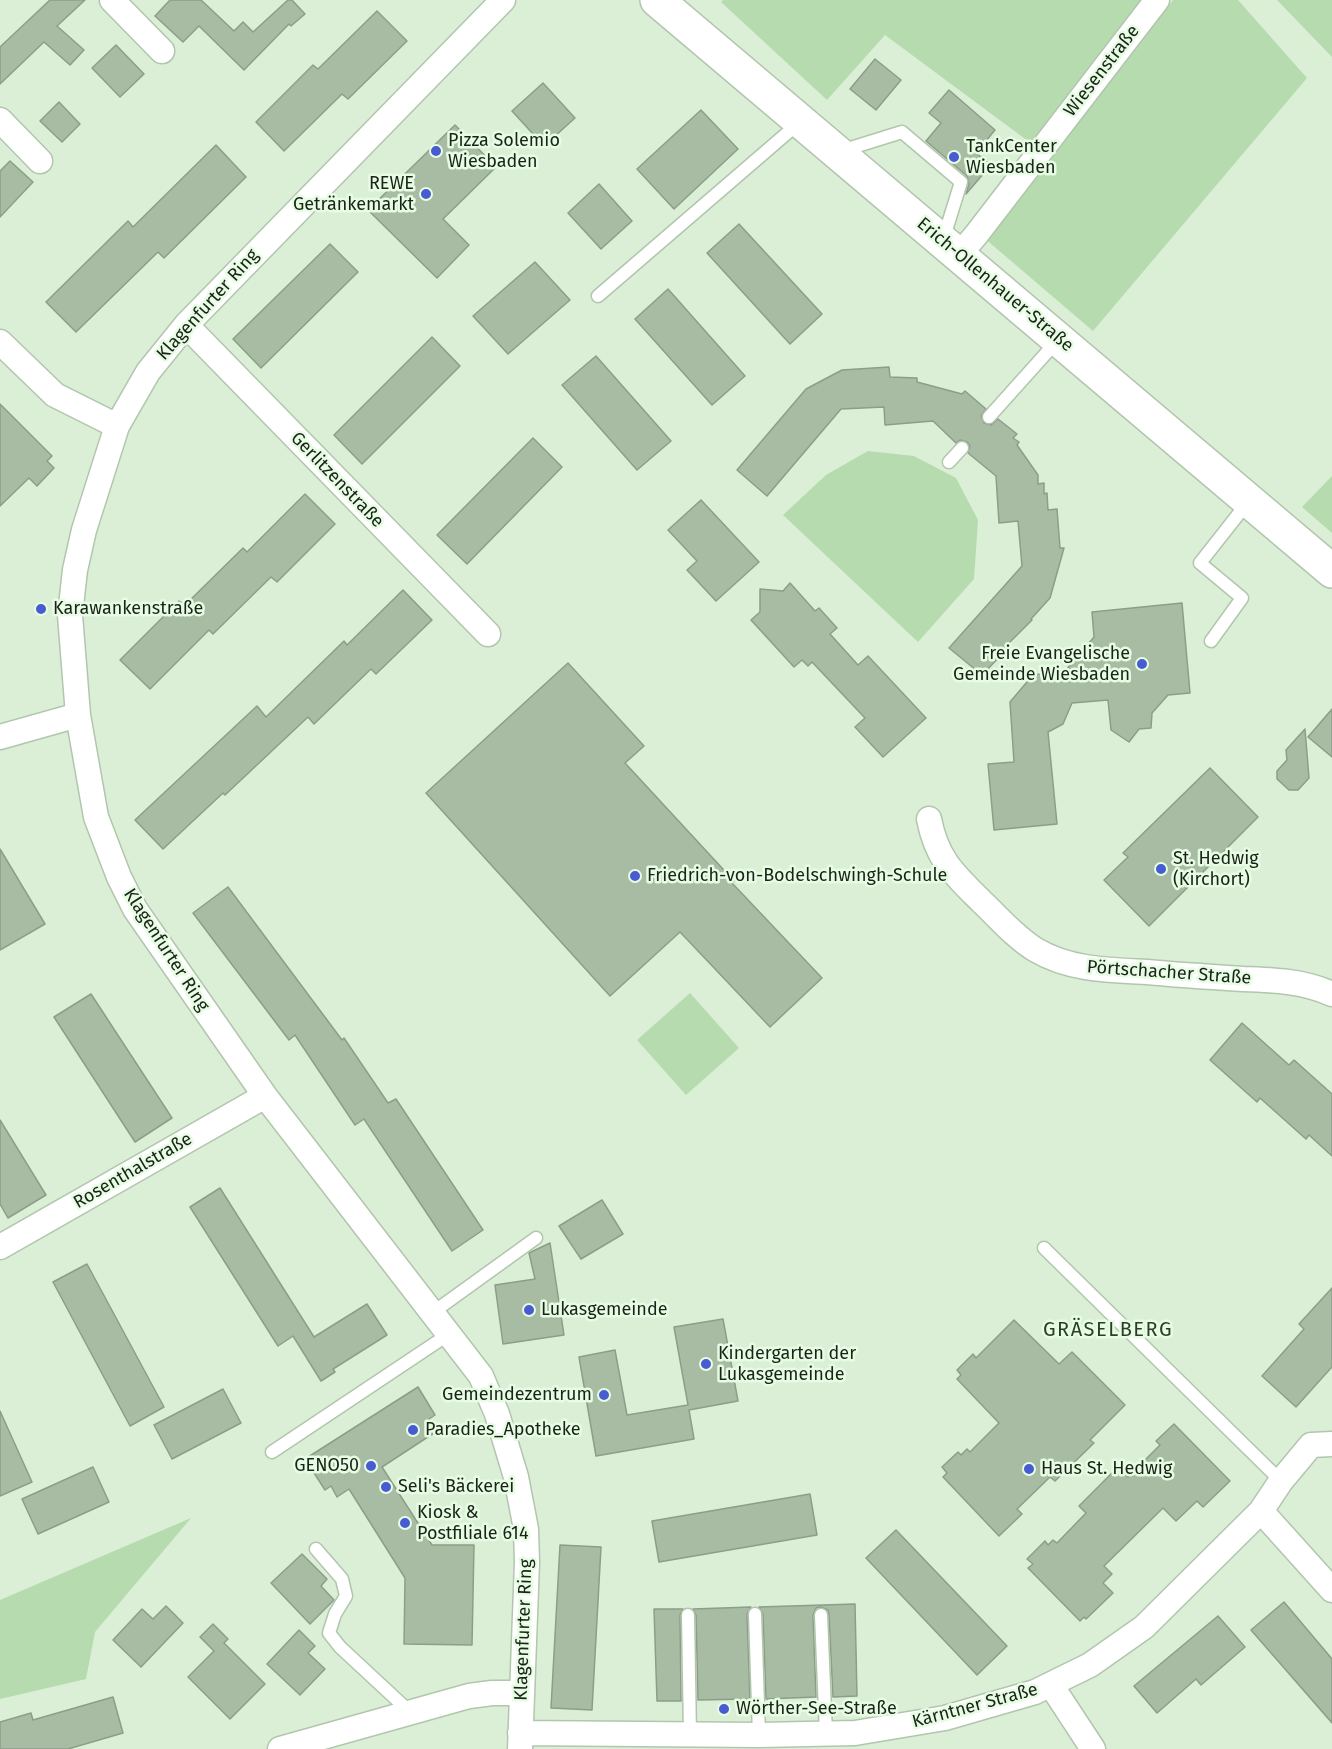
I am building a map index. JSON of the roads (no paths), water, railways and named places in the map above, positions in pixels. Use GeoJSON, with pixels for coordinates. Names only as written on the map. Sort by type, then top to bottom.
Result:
{"type":"FeatureCollection","features":[{"type":"Feature","properties":{"kind":"street"},"geometry":{"type":"LineString","coordinates":[[112,0],[162,51]]}},
{"type":"Feature","properties":{"kind":"street","name":"Klagenfurter Ring"},"geometry":{"type":"LineString","coordinates":[[503,0],[186,325],[148,372],[117,426],[84,530],[75,570],[70,615],[78,715],[96,817],[119,877],[135,909],[265,1096],[481,1376],[516,1477],[526,1529],[527,1562],[520,1741]]}},
{"type":"Feature","properties":{"kind":"street","name":"Erich-Ollenhauer-Straße"},"geometry":{"type":"LineString","coordinates":[[657,0],[1332,571]]}},
{"type":"Feature","properties":{"kind":"street","name":"Wiesenstraße"},"geometry":{"type":"LineString","coordinates":[[951,248],[976,235],[1157,0]]}},
{"type":"Feature","properties":{"kind":"street"},"geometry":{"type":"LineString","coordinates":[[0,120],[40,160]]}},
{"type":"Feature","properties":{"kind":"street","name":"Gerlitzenstraße"},"geometry":{"type":"LineString","coordinates":[[186,325],[488,634]]}},
{"type":"Feature","properties":{"kind":"street"},"geometry":{"type":"LineString","coordinates":[[0,342],[55,395],[117,426]]}},
{"type":"Feature","properties":{"kind":"street"},"geometry":{"type":"LineString","coordinates":[[0,737],[78,715]]}},
{"type":"Feature","properties":{"kind":"street","name":"Pörtschacher Straße"},"geometry":{"type":"LineString","coordinates":[[929,819],[940,856],[954,874],[1013,933],[1036,950],[1065,963],[1101,969],[1286,981],[1322,989],[1332,994]]}},
{"type":"Feature","properties":{"kind":"street","name":"Rosenthalstraße"},"geometry":{"type":"LineString","coordinates":[[0,1247],[265,1096]]}},
{"type":"Feature","properties":{"kind":"street","name":"Kärntner Straße"},"geometry":{"type":"LineString","coordinates":[[520,1741],[690,1735],[826,1734],[885,1729],[945,1718],[993,1705],[1051,1685],[1090,1665],[1144,1627],[1261,1511],[1281,1481],[1311,1445],[1332,1444]]}},
{"type":"Feature","properties":{"kind":"street"},"geometry":{"type":"LineString","coordinates":[[1261,1511],[1332,1590]]}},
{"type":"Feature","properties":{"kind":"street"},"geometry":{"type":"LineString","coordinates":[[1051,1685],[1093,1749]]}},
{"type":"Feature","properties":{"kind":"street"},"geometry":{"type":"LineString","coordinates":[[280,1749],[469,1696],[522,1693]]}},
{"type":"Feature","properties":{"kind":"lane"},"geometry":{"type":"LineString","coordinates":[[598,296],[801,122]]}},
{"type":"Feature","properties":{"kind":"lane"},"geometry":{"type":"LineString","coordinates":[[837,152],[902,132],[961,182],[951,248]]}},
{"type":"Feature","properties":{"kind":"lane"},"geometry":{"type":"LineString","coordinates":[[989,417],[1058,339]]}},
{"type":"Feature","properties":{"kind":"lane"},"geometry":{"type":"LineString","coordinates":[[949,462],[962,448]]}},
{"type":"Feature","properties":{"kind":"lane"},"geometry":{"type":"LineString","coordinates":[[1211,641],[1242,598],[1200,563],[1249,501]]}},
{"type":"Feature","properties":{"kind":"lane"},"geometry":{"type":"LineString","coordinates":[[432,1313],[536,1239]]}},
{"type":"Feature","properties":{"kind":"lane"},"geometry":{"type":"LineString","coordinates":[[1044,1248],[1281,1481]]}},
{"type":"Feature","properties":{"kind":"lane"},"geometry":{"type":"LineString","coordinates":[[272,1452],[449,1334]]}},
{"type":"Feature","properties":{"kind":"lane"},"geometry":{"type":"LineString","coordinates":[[316,1549],[342,1579],[346,1596],[335,1614],[329,1633],[340,1647],[410,1712]]}},
{"type":"Feature","properties":{"kind":"lane"},"geometry":{"type":"LineString","coordinates":[[755,1614],[759,1735]]}},
{"type":"Feature","properties":{"kind":"lane"},"geometry":{"type":"LineString","coordinates":[[688,1615],[690,1735]]}},
{"type":"Feature","properties":{"kind":"lane"},"geometry":{"type":"LineString","coordinates":[[821,1615],[826,1734]]}},
{"type":"Feature","properties":{"kind":"place","name":"Pizza Solemio Wiesbaden"},"geometry":{"type":"Point","coordinates":[436,151]}},
{"type":"Feature","properties":{"kind":"place","name":"TankCenter Wiesbaden"},"geometry":{"type":"Point","coordinates":[954,157]}},
{"type":"Feature","properties":{"kind":"place","name":"REWE Getränkemarkt"},"geometry":{"type":"Point","coordinates":[426,194]}},
{"type":"Feature","properties":{"kind":"place","name":"Karawankenstraße"},"geometry":{"type":"Point","coordinates":[41,609]}},
{"type":"Feature","properties":{"kind":"place","name":"Freie Evangelische Gemeinde Wiesbaden"},"geometry":{"type":"Point","coordinates":[1142,664]}},
{"type":"Feature","properties":{"kind":"place","name":"St. Hedwig (Kirchort)"},"geometry":{"type":"Point","coordinates":[1161,869]}},
{"type":"Feature","properties":{"kind":"place","name":"Friedrich-von-Bodelschwingh-Schule"},"geometry":{"type":"Point","coordinates":[635,876]}},
{"type":"Feature","properties":{"kind":"place","name":"Lukasgemeinde"},"geometry":{"type":"Point","coordinates":[529,1310]}},
{"type":"Feature","properties":{"kind":"place","name":"Kindergarten der Lukasgemeinde"},"geometry":{"type":"Point","coordinates":[706,1364]}},
{"type":"Feature","properties":{"kind":"place","name":"Gemeindezentrum"},"geometry":{"type":"Point","coordinates":[604,1395]}},
{"type":"Feature","properties":{"kind":"place","name":"Paradies_Apotheke"},"geometry":{"type":"Point","coordinates":[413,1430]}},
{"type":"Feature","properties":{"kind":"place","name":"GENO50"},"geometry":{"type":"Point","coordinates":[371,1466]}},
{"type":"Feature","properties":{"kind":"place","name":"Haus St. Hedwig"},"geometry":{"type":"Point","coordinates":[1029,1469]}},
{"type":"Feature","properties":{"kind":"place","name":"Seli's Bäckerei"},"geometry":{"type":"Point","coordinates":[386,1487]}},
{"type":"Feature","properties":{"kind":"place","name":"Kiosk & Postfiliale 614"},"geometry":{"type":"Point","coordinates":[405,1523]}},
{"type":"Feature","properties":{"kind":"place","name":"Wörther-See-Straße"},"geometry":{"type":"Point","coordinates":[724,1709]}},
{"type":"Feature","properties":{"kind":"district","name":"GRÄSELBERG"},"geometry":{"type":"Point","coordinates":[1108,1330]}}]}
